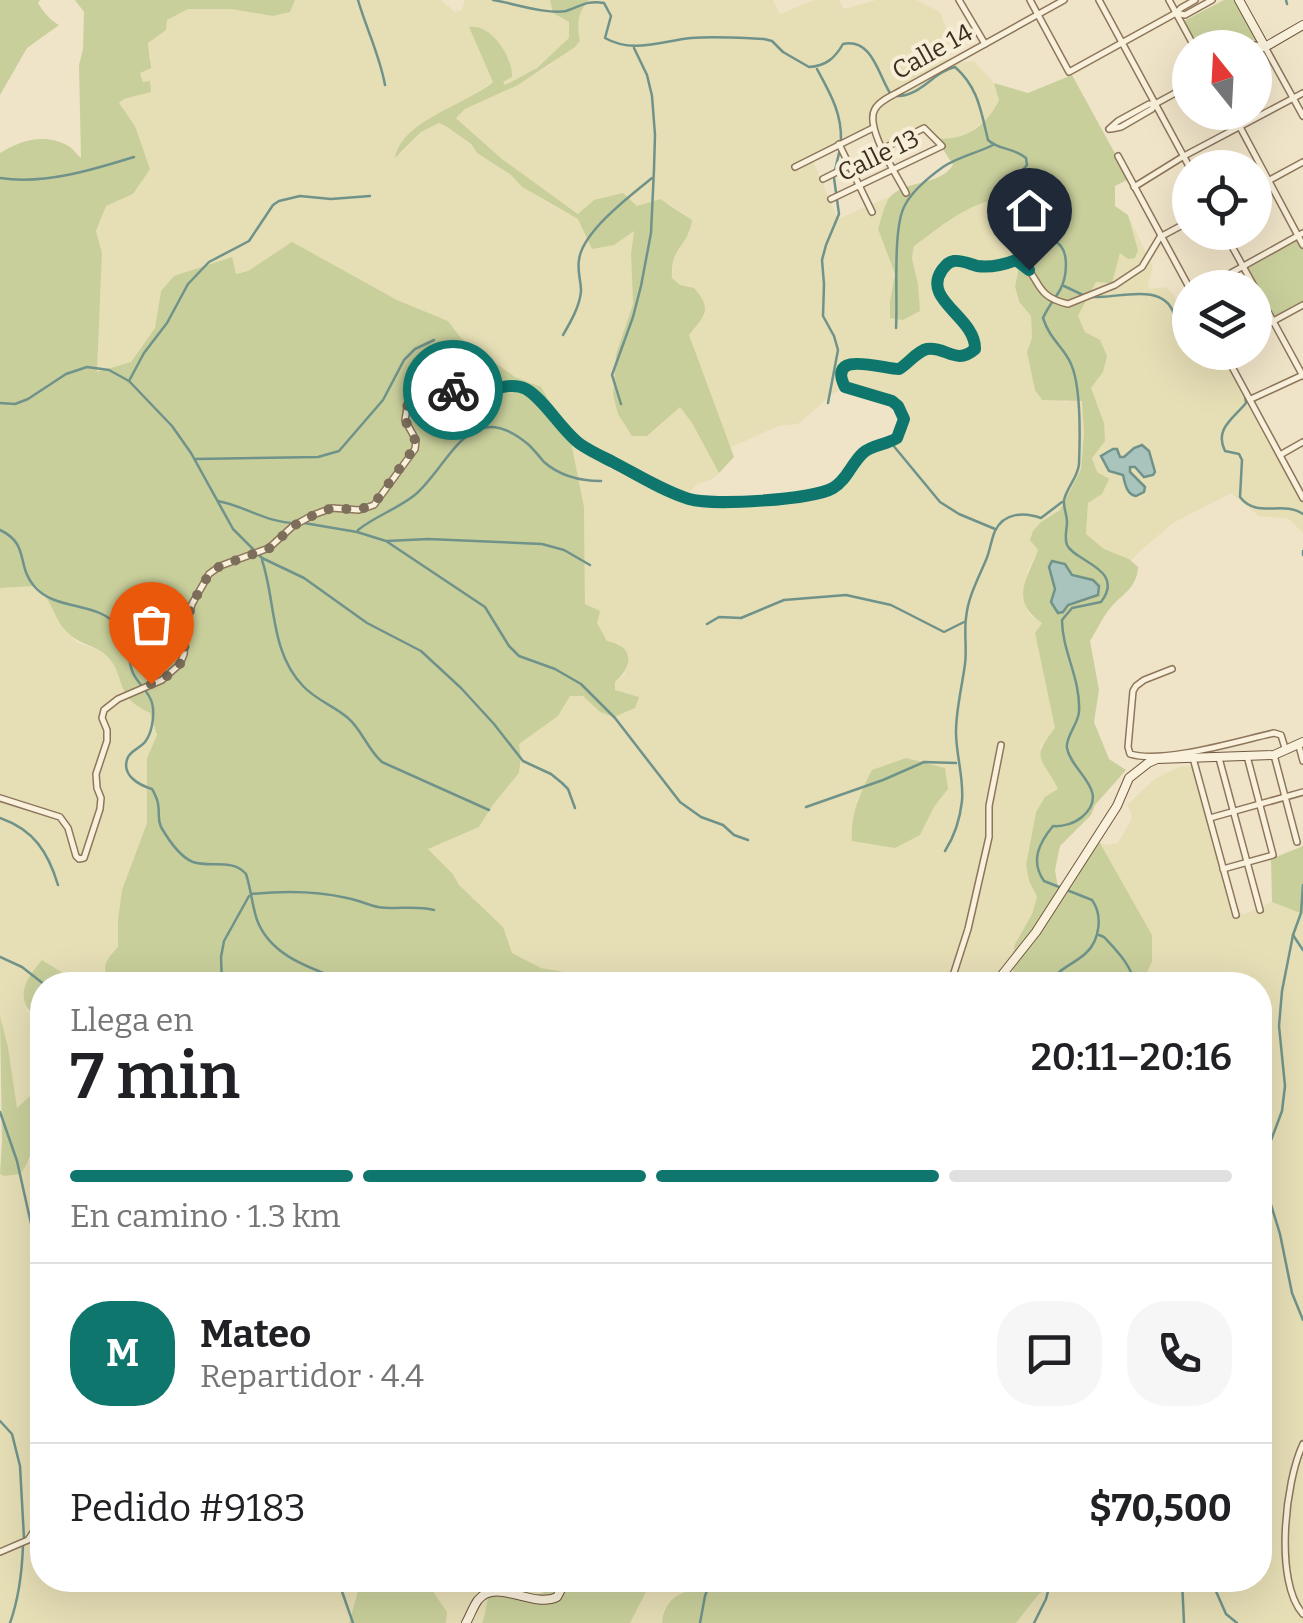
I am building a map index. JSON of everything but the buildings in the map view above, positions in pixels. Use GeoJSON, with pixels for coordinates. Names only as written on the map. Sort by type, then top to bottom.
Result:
{"type":"FeatureCollection","features":[{"type":"Feature","properties":{"kind":"street"},"geometry":{"type":"LineString","coordinates":[[959,0],[985,44]]}},
{"type":"Feature","properties":{"kind":"street"},"geometry":{"type":"LineString","coordinates":[[1030,0],[1069,72],[1195,0]]}},
{"type":"Feature","properties":{"kind":"street","name":"Calle 14"},"geometry":{"type":"LineString","coordinates":[[873,128],[873,111],[878,105],[1064,0]]}},
{"type":"Feature","properties":{"kind":"street"},"geometry":{"type":"LineString","coordinates":[[1099,0],[1181,150]]}},
{"type":"Feature","properties":{"kind":"street"},"geometry":{"type":"LineString","coordinates":[[1169,0],[1185,30]]}},
{"type":"Feature","properties":{"kind":"street"},"geometry":{"type":"LineString","coordinates":[[1176,13],[1185,15],[1212,0]]}},
{"type":"Feature","properties":{"kind":"street"},"geometry":{"type":"LineString","coordinates":[[1239,0],[1256,30]]}},
{"type":"Feature","properties":{"kind":"street"},"geometry":{"type":"LineString","coordinates":[[1272,43],[1303,25]]}},
{"type":"Feature","properties":{"kind":"street"},"geometry":{"type":"LineString","coordinates":[[1272,60],[1303,116]]}},
{"type":"Feature","properties":{"kind":"street"},"geometry":{"type":"LineString","coordinates":[[1272,111],[1303,94]]}},
{"type":"Feature","properties":{"kind":"street"},"geometry":{"type":"LineString","coordinates":[[1155,104],[1121,127],[1109,129],[1149,104],[1172,95]]}},
{"type":"Feature","properties":{"kind":"street"},"geometry":{"type":"LineString","coordinates":[[795,167],[873,128],[906,193]]}},
{"type":"Feature","properties":{"kind":"street","name":"Calle 13"},"geometry":{"type":"LineString","coordinates":[[831,199],[942,146],[924,128],[884,150]]}},
{"type":"Feature","properties":{"kind":"street"},"geometry":{"type":"LineString","coordinates":[[1196,150],[1237,130]]}},
{"type":"Feature","properties":{"kind":"street"},"geometry":{"type":"LineString","coordinates":[[839,144],[872,212]]}},
{"type":"Feature","properties":{"kind":"street"},"geometry":{"type":"LineString","coordinates":[[823,179],[884,150]]}},
{"type":"Feature","properties":{"kind":"street"},"geometry":{"type":"LineString","coordinates":[[1118,156],[1179,270]]}},
{"type":"Feature","properties":{"kind":"street"},"geometry":{"type":"LineString","coordinates":[[1272,180],[1303,162]]}},
{"type":"Feature","properties":{"kind":"street"},"geometry":{"type":"LineString","coordinates":[[1134,187],[1172,163]]}},
{"type":"Feature","properties":{"kind":"street"},"geometry":{"type":"LineString","coordinates":[[1272,189],[1303,245]]}},
{"type":"Feature","properties":{"kind":"street"},"geometry":{"type":"LineString","coordinates":[[0,798],[60,817],[68,828],[76,856],[84,858],[100,809],[96,774],[107,741],[104,710],[118,699],[162,680],[180,664],[192,604],[209,574],[220,566],[270,548],[293,526],[314,515],[332,508],[359,510],[374,504],[417,444],[405,420],[416,382],[415,368],[427,356],[445,363],[450,389],[460,395],[515,386],[529,390],[580,444],[692,501],[791,498],[835,488],[863,453],[893,442],[900,433],[904,419],[898,406],[845,387],[843,370],[848,365],[865,363],[899,369],[922,350],[930,348],[965,356],[975,349],[974,337],[966,324],[940,298],[936,281],[947,264],[955,261],[991,266],[1020,262],[1041,293],[1068,304],[1115,285],[1142,267],[1160,237],[1172,231]]}},
{"type":"Feature","properties":{"kind":"street"},"geometry":{"type":"LineString","coordinates":[[1237,270],[1300,235]]}},
{"type":"Feature","properties":{"kind":"street"},"geometry":{"type":"LineString","coordinates":[[1234,250],[1245,270]]}},
{"type":"Feature","properties":{"kind":"street"},"geometry":{"type":"LineString","coordinates":[[1250,399],[1303,375],[1273,321],[1303,304]]}},
{"type":"Feature","properties":{"kind":"street"},"geometry":{"type":"LineString","coordinates":[[1234,370],[1303,498]]}},
{"type":"Feature","properties":{"kind":"street"},"geometry":{"type":"LineString","coordinates":[[1280,454],[1303,442]]}},
{"type":"Feature","properties":{"kind":"street"},"geometry":{"type":"LineString","coordinates":[[1172,669],[1144,680],[1133,691],[1130,754],[1190,751],[1274,732],[1282,736],[1286,751]]}},
{"type":"Feature","properties":{"kind":"street"},"geometry":{"type":"LineString","coordinates":[[1004,972],[1036,932],[1117,806],[1129,778],[1148,763],[1157,759],[1274,755],[1301,744],[1303,761]]}},
{"type":"Feature","properties":{"kind":"street"},"geometry":{"type":"LineString","coordinates":[[954,972],[988,837],[989,806],[1000,745]]}},
{"type":"Feature","properties":{"kind":"street"},"geometry":{"type":"LineString","coordinates":[[1274,755],[1298,842]]}},
{"type":"Feature","properties":{"kind":"street"},"geometry":{"type":"LineString","coordinates":[[1223,868],[1274,855],[1247,756]]}},
{"type":"Feature","properties":{"kind":"street"},"geometry":{"type":"LineString","coordinates":[[1193,758],[1236,915]]}},
{"type":"Feature","properties":{"kind":"street"},"geometry":{"type":"LineString","coordinates":[[1220,758],[1260,910]]}},
{"type":"Feature","properties":{"kind":"street"},"geometry":{"type":"LineString","coordinates":[[1210,818],[1303,792]]}},
{"type":"Feature","properties":{"kind":"street"},"geometry":{"type":"LineString","coordinates":[[1303,1444],[1287,1498],[1286,1541],[1292,1596],[1303,1614]]}},
{"type":"Feature","properties":{"kind":"street"},"geometry":{"type":"LineString","coordinates":[[0,1552],[30,1537]]}},
{"type":"Feature","properties":{"kind":"street"},"geometry":{"type":"LineString","coordinates":[[466,1623],[478,1600],[494,1592]]}},
{"type":"Feature","properties":{"kind":"street"},"geometry":{"type":"LineString","coordinates":[[506,1592],[546,1601],[560,1592]]}},
{"type":"Feature","properties":{"kind":"shaded area"},"geometry":{"type":"Polygon","coordinates":[[[295,0],[441,0],[455,12],[462,10],[465,0],[550,0],[553,13],[569,22],[570,38],[537,68],[504,85],[510,61],[499,43],[484,58],[493,82],[450,110],[431,117],[400,152],[421,132],[438,123],[555,207],[579,219],[634,229],[633,304],[616,354],[613,395],[618,414],[647,436],[680,407],[719,473],[686,495],[730,503],[737,498],[807,492],[845,484],[853,467],[871,449],[895,444],[906,423],[905,411],[892,399],[846,386],[798,424],[778,426],[730,448],[690,344],[689,335],[705,315],[672,278],[673,254],[690,233],[691,219],[670,204],[637,206],[595,200],[579,214],[502,159],[456,117],[518,85],[580,40],[579,11],[589,0],[773,0],[780,14],[814,0],[839,0],[844,9],[876,0],[916,0],[940,12],[951,40],[943,50],[949,64],[974,61],[994,83],[999,99],[987,119],[966,135],[950,140],[936,138],[922,128],[888,146],[872,132],[813,161],[838,219],[898,193],[889,199],[878,229],[895,274],[890,301],[918,284],[912,257],[914,246],[984,200],[1001,198],[1008,203],[1015,217],[1007,249],[1019,267],[1015,287],[1018,302],[1031,316],[1028,352],[1065,402],[1082,400],[1081,469],[1060,510],[1041,522],[1038,550],[1027,572],[1026,607],[1042,623],[1035,633],[1055,728],[1040,747],[1058,789],[1036,812],[1026,865],[1037,897],[1015,944],[1015,972],[564,972],[541,968],[512,953],[502,927],[427,849],[479,827],[519,774],[519,744],[558,716],[570,696],[583,696],[600,712],[639,697],[615,690],[615,682],[625,674],[620,644],[607,641],[585,604],[584,507],[570,437],[541,387],[515,377],[461,338],[448,321],[397,300],[292,243],[248,271],[235,274],[231,257],[161,291],[155,328],[131,362],[97,373],[102,253],[96,231],[106,206],[133,194],[147,158],[135,126],[118,103],[151,92],[140,73],[151,59],[148,43],[167,20],[188,9],[231,9],[273,16],[290,12],[295,0]],[[906,758],[872,770],[856,802],[920,834],[948,790],[906,758]]]}},
{"type":"Feature","properties":{"kind":"shaded area"},"geometry":{"type":"Polygon","coordinates":[[[1128,215],[1153,267],[1150,289],[1166,287],[1172,293],[1172,370],[1233,370],[1303,496],[1303,533],[1289,519],[1259,516],[1231,493],[1173,523],[1131,561],[1104,549],[1086,534],[1088,503],[1102,494],[1092,457],[1104,422],[1090,388],[1103,372],[1100,340],[1085,332],[1078,316],[1096,282],[1112,282],[1120,252],[1138,250],[1128,215]]]}},
{"type":"Feature","properties":{"kind":"shaded area"},"geometry":{"type":"Polygon","coordinates":[[[36,586],[48,596],[63,628],[78,643],[110,658],[126,694],[150,713],[157,735],[147,758],[147,823],[122,890],[118,947],[107,959],[103,972],[61,972],[42,960],[38,972],[30,972],[27,1011],[30,1097],[17,1109],[0,1016],[0,588],[36,586]]]}},
{"type":"Feature","properties":{"kind":"shaded area"},"geometry":{"type":"Polygon","coordinates":[[[1193,765],[1235,903],[1243,915],[1272,902],[1303,914],[1303,1623],[1016,1623],[1042,1592],[1272,1592],[1272,972],[1146,972],[1152,935],[1100,843],[1118,843],[1131,820],[1127,805],[1155,779],[1193,765]]]}},
{"type":"Feature","properties":{"kind":"shaded area"},"geometry":{"type":"Polygon","coordinates":[[[30,1161],[30,1592],[358,1592],[349,1623],[0,1623],[0,1174],[4,1176],[30,1161]]]}},
{"type":"Feature","properties":{"kind":"shaded area"},"geometry":{"type":"Polygon","coordinates":[[[433,1592],[491,1592],[482,1623],[446,1623],[447,1612],[433,1592]]]}},
{"type":"Feature","properties":{"kind":"shaded area"},"geometry":{"type":"Polygon","coordinates":[[[646,1592],[688,1592],[670,1600],[662,1623],[630,1623],[646,1592]]]}},
{"type":"Feature","properties":{"kind":"green space"},"geometry":{"type":"Polygon","coordinates":[[[0,0],[40,0],[43,10],[59,25],[27,48],[0,95],[0,0]]]}},
{"type":"Feature","properties":{"kind":"green space"},"geometry":{"type":"Polygon","coordinates":[[[75,0],[295,0],[290,12],[273,16],[231,9],[188,9],[167,20],[166,30],[148,43],[151,68],[140,73],[143,82],[150,81],[151,92],[119,103],[135,126],[150,169],[133,194],[106,206],[96,231],[102,253],[97,372],[131,362],[155,328],[161,291],[174,276],[232,257],[236,274],[248,271],[292,242],[397,300],[448,321],[461,338],[515,377],[541,387],[570,437],[584,507],[585,604],[600,611],[597,623],[607,641],[622,647],[628,657],[615,690],[639,697],[635,708],[614,717],[600,712],[583,696],[570,696],[558,716],[519,744],[519,773],[479,827],[428,849],[503,927],[512,953],[541,968],[564,972],[105,972],[118,947],[122,890],[147,823],[147,758],[157,735],[150,713],[127,697],[111,661],[67,632],[36,586],[0,588],[0,153],[25,141],[43,139],[61,142],[81,158],[79,65],[84,12],[75,0]]]}},
{"type":"Feature","properties":{"kind":"green space"},"geometry":{"type":"Polygon","coordinates":[[[550,0],[589,0],[579,19],[580,41],[518,85],[465,109],[456,118],[502,159],[578,214],[594,200],[623,193],[637,206],[660,199],[692,220],[674,259],[672,278],[680,285],[694,288],[705,307],[703,317],[689,335],[734,457],[719,473],[680,407],[647,436],[632,436],[618,414],[613,395],[616,354],[633,304],[634,231],[614,245],[592,249],[578,219],[522,187],[439,123],[421,132],[395,158],[409,133],[493,82],[469,27],[485,30],[505,51],[512,77],[503,82],[505,85],[537,68],[569,38],[569,22],[553,13],[550,0]]]}},
{"type":"Feature","properties":{"kind":"green space"},"geometry":{"type":"Polygon","coordinates":[[[1224,0],[1234,0],[1251,30],[1189,30],[1184,21],[1224,0]]]}},
{"type":"Feature","properties":{"kind":"green space"},"geometry":{"type":"Polygon","coordinates":[[[1072,75],[1129,179],[1115,186],[1115,206],[1128,215],[1138,250],[1135,258],[1128,259],[1120,253],[1112,283],[1096,282],[1078,316],[1085,332],[1100,340],[1107,356],[1103,372],[1091,388],[1104,423],[1105,441],[1092,458],[1097,472],[1109,479],[1102,494],[1088,503],[1086,534],[1104,549],[1138,567],[1132,585],[1109,610],[1090,641],[1099,690],[1094,722],[1109,759],[1126,770],[1091,815],[1060,846],[1055,870],[1061,890],[1093,842],[1100,843],[1152,935],[1152,961],[1147,972],[1013,972],[1015,944],[1037,897],[1026,865],[1036,812],[1045,797],[1058,789],[1041,759],[1042,747],[1055,728],[1035,633],[1042,623],[1023,598],[1038,550],[1030,540],[1041,522],[1060,510],[1081,469],[1084,434],[1082,401],[1042,400],[1035,390],[1027,352],[1032,338],[1031,316],[1019,302],[1015,287],[1019,267],[1008,243],[1015,217],[1008,203],[1001,198],[977,205],[914,246],[912,258],[920,311],[903,320],[890,318],[895,274],[878,229],[887,201],[904,188],[947,172],[953,165],[936,138],[966,134],[981,124],[999,100],[994,83],[1028,93],[1072,75]]]}},
{"type":"Feature","properties":{"kind":"green space"},"geometry":{"type":"Polygon","coordinates":[[[1298,236],[1303,245],[1303,305],[1273,321],[1272,270],[1243,267],[1298,236]]]}},
{"type":"Feature","properties":{"kind":"green space"},"geometry":{"type":"Polygon","coordinates":[[[906,758],[945,768],[948,789],[920,835],[895,848],[852,841],[857,804],[872,770],[906,758]]]}},
{"type":"Feature","properties":{"kind":"green space"},"geometry":{"type":"Polygon","coordinates":[[[1303,846],[1303,914],[1272,902],[1271,859],[1303,846]]]}},
{"type":"Feature","properties":{"kind":"green space"},"geometry":{"type":"Polygon","coordinates":[[[42,960],[61,972],[33,972],[42,960]]]}},
{"type":"Feature","properties":{"kind":"green space"},"geometry":{"type":"Polygon","coordinates":[[[30,977],[30,1011],[24,1000],[30,977]]]}},
{"type":"Feature","properties":{"kind":"green space"},"geometry":{"type":"Polygon","coordinates":[[[0,1016],[17,1108],[30,1096],[30,1156],[20,1174],[0,1174],[0,1016]]]}},
{"type":"Feature","properties":{"kind":"green space"},"geometry":{"type":"Polygon","coordinates":[[[358,1592],[433,1592],[447,1612],[446,1623],[349,1623],[358,1592]]]}},
{"type":"Feature","properties":{"kind":"green space"},"geometry":{"type":"Polygon","coordinates":[[[491,1592],[646,1592],[630,1623],[482,1623],[491,1592]]]}},
{"type":"Feature","properties":{"kind":"green space"},"geometry":{"type":"Polygon","coordinates":[[[1042,1592],[1016,1623],[662,1623],[668,1604],[681,1594],[1042,1592]]]}},
{"type":"Feature","properties":{"kind":"water"},"geometry":{"type":"Polygon","coordinates":[[[1142,445],[1149,451],[1155,472],[1144,477],[1130,467],[1145,487],[1136,496],[1128,491],[1123,475],[1109,471],[1101,456],[1117,449],[1120,457],[1124,457],[1142,445]]]}},
{"type":"Feature","properties":{"kind":"water"},"geometry":{"type":"Polygon","coordinates":[[[1052,561],[1065,564],[1072,575],[1093,580],[1099,586],[1098,595],[1068,605],[1058,613],[1051,602],[1055,589],[1049,567],[1052,561]]]}},
{"type":"Feature","properties":{"kind":"waterway"},"geometry":{"type":"LineString","coordinates":[[358,0],[385,85]]}},
{"type":"Feature","properties":{"kind":"waterway"},"geometry":{"type":"LineString","coordinates":[[493,0],[558,12],[588,3],[604,3],[611,16],[605,38],[626,45],[700,37],[764,39],[809,67],[829,60],[843,44],[853,44],[867,52],[890,93]]}},
{"type":"Feature","properties":{"kind":"waterway"},"geometry":{"type":"LineString","coordinates":[[1286,0],[1287,4]]}},
{"type":"Feature","properties":{"kind":"waterway"},"geometry":{"type":"LineString","coordinates":[[621,404],[612,375],[641,286],[651,233],[654,169],[652,96],[634,48]]}},
{"type":"Feature","properties":{"kind":"waterway"},"geometry":{"type":"LineString","coordinates":[[898,96],[914,92],[955,67],[974,91],[988,140],[1026,158],[1023,170],[1010,176],[1024,230],[1033,238],[1059,244],[1065,255],[1062,284],[1043,318],[1071,364],[1078,399],[1079,464],[1064,500],[1066,539],[1072,551],[1103,574],[1107,591],[1101,602],[1072,608],[1062,620],[1079,700],[1078,717],[1067,748],[1093,799],[1079,819],[1053,826],[1037,859],[1044,881],[1092,900],[1098,913],[1098,927],[1091,948],[1060,972]]}},
{"type":"Feature","properties":{"kind":"waterway"},"geometry":{"type":"LineString","coordinates":[[817,69],[837,112],[841,141]]}},
{"type":"Feature","properties":{"kind":"waterway"},"geometry":{"type":"LineString","coordinates":[[896,328],[897,246],[905,205],[943,167],[993,145]]}},
{"type":"Feature","properties":{"kind":"waterway"},"geometry":{"type":"LineString","coordinates":[[835,170],[840,149]]}},
{"type":"Feature","properties":{"kind":"waterway"},"geometry":{"type":"LineString","coordinates":[[0,178],[51,178],[134,157]]}},
{"type":"Feature","properties":{"kind":"waterway"},"geometry":{"type":"LineString","coordinates":[[563,335],[580,297],[582,249],[609,215],[652,178]]}},
{"type":"Feature","properties":{"kind":"waterway"},"geometry":{"type":"LineString","coordinates":[[828,403],[838,350],[823,316],[822,260],[839,214],[834,178]]}},
{"type":"Feature","properties":{"kind":"waterway"},"geometry":{"type":"LineString","coordinates":[[129,381],[188,284],[209,262],[249,241],[273,205],[300,196],[370,196]]}},
{"type":"Feature","properties":{"kind":"waterway"},"geometry":{"type":"LineString","coordinates":[[1064,286],[1083,295]]}},
{"type":"Feature","properties":{"kind":"waterway"},"geometry":{"type":"LineString","coordinates":[[1091,297],[1149,295],[1160,298],[1172,311]]}},
{"type":"Feature","properties":{"kind":"waterway"},"geometry":{"type":"LineString","coordinates":[[195,459],[318,457],[339,451],[383,400],[404,360],[415,349],[434,340]]}},
{"type":"Feature","properties":{"kind":"waterway"},"geometry":{"type":"LineString","coordinates":[[0,403],[15,404],[28,399],[66,374],[87,367],[109,370],[129,381],[172,426],[233,529],[262,558],[304,578],[367,623],[421,651],[461,688],[523,761],[551,774],[568,789],[575,808]]}},
{"type":"Feature","properties":{"kind":"waterway"},"geometry":{"type":"LineString","coordinates":[[1245,396],[1246,403],[1226,425],[1222,436],[1225,451],[1239,454],[1242,460],[1240,497],[1254,507],[1303,514]]}},
{"type":"Feature","properties":{"kind":"waterway"},"geometry":{"type":"LineString","coordinates":[[358,530],[416,494],[463,439],[491,427],[509,431],[557,471],[578,479],[601,481]]}},
{"type":"Feature","properties":{"kind":"waterway"},"geometry":{"type":"LineString","coordinates":[[892,444],[940,502],[995,529]]}},
{"type":"Feature","properties":{"kind":"waterway"},"geometry":{"type":"LineString","coordinates":[[218,501],[296,523]]}},
{"type":"Feature","properties":{"kind":"waterway"},"geometry":{"type":"LineString","coordinates":[[945,851],[956,828],[962,801],[956,723],[971,595],[999,525],[1015,515],[1041,518],[1062,502]]}},
{"type":"Feature","properties":{"kind":"waterway"},"geometry":{"type":"LineString","coordinates":[[304,523],[386,541],[485,607],[519,656],[581,684],[615,718],[680,802],[748,840]]}},
{"type":"Feature","properties":{"kind":"waterway"},"geometry":{"type":"LineString","coordinates":[[0,530],[15,542],[29,578],[43,594],[107,617],[126,638],[133,673],[150,698],[153,714],[148,738],[128,757],[127,769],[137,782],[152,789],[160,824],[171,842],[193,862],[234,866],[246,874],[264,934],[285,954],[322,972]]}},
{"type":"Feature","properties":{"kind":"waterway"},"geometry":{"type":"LineString","coordinates":[[387,541],[542,544],[564,550],[590,565]]}},
{"type":"Feature","properties":{"kind":"waterway"},"geometry":{"type":"LineString","coordinates":[[262,560],[279,642],[292,673],[303,686],[348,718],[382,762],[489,810]]}},
{"type":"Feature","properties":{"kind":"waterway"},"geometry":{"type":"LineString","coordinates":[[707,624],[719,617],[741,618],[784,600],[846,595],[891,605],[944,632],[964,622]]}},
{"type":"Feature","properties":{"kind":"waterway"},"geometry":{"type":"LineString","coordinates":[[806,807],[924,762],[956,763]]}},
{"type":"Feature","properties":{"kind":"waterway"},"geometry":{"type":"LineString","coordinates":[[0,818],[22,829],[38,844],[58,885]]}},
{"type":"Feature","properties":{"kind":"waterway"},"geometry":{"type":"LineString","coordinates":[[1272,1138],[1282,1111],[1285,1086],[1279,1026],[1282,991],[1301,913],[1303,885]]}},
{"type":"Feature","properties":{"kind":"waterway"},"geometry":{"type":"LineString","coordinates":[[251,894],[311,893],[378,907],[434,910]]}},
{"type":"Feature","properties":{"kind":"waterway"},"geometry":{"type":"LineString","coordinates":[[222,972],[224,941],[249,896]]}},
{"type":"Feature","properties":{"kind":"waterway"},"geometry":{"type":"LineString","coordinates":[[1099,935],[1131,972]]}},
{"type":"Feature","properties":{"kind":"waterway"},"geometry":{"type":"LineString","coordinates":[[1293,935],[1303,950]]}},
{"type":"Feature","properties":{"kind":"waterway"},"geometry":{"type":"LineString","coordinates":[[0,957],[30,973]]}},
{"type":"Feature","properties":{"kind":"waterway"},"geometry":{"type":"LineString","coordinates":[[0,1112],[17,1161],[30,1219]]}},
{"type":"Feature","properties":{"kind":"waterway"},"geometry":{"type":"LineString","coordinates":[[1272,1208],[1292,1293],[1303,1320]]}},
{"type":"Feature","properties":{"kind":"waterway"},"geometry":{"type":"LineString","coordinates":[[0,1421],[12,1434],[20,1466],[24,1538]]}},
{"type":"Feature","properties":{"kind":"waterway"},"geometry":{"type":"LineString","coordinates":[[10,1623],[20,1585],[23,1546]]}},
{"type":"Feature","properties":{"kind":"waterway"},"geometry":{"type":"LineString","coordinates":[[342,1592],[353,1623]]}},
{"type":"Feature","properties":{"kind":"waterway"},"geometry":{"type":"LineString","coordinates":[[700,1623],[706,1592]]}},
{"type":"Feature","properties":{"kind":"waterway"},"geometry":{"type":"LineString","coordinates":[[1034,1623],[1048,1592]]}},
{"type":"Feature","properties":{"kind":"waterway"},"geometry":{"type":"LineString","coordinates":[[1183,1592],[1184,1623]]}},
{"type":"Feature","properties":{"kind":"waterway"},"geometry":{"type":"LineString","coordinates":[[1216,1592],[1226,1614],[1237,1623]]}},
{"type":"Feature","properties":{"kind":"way so far"},"geometry":{"type":"LineString","coordinates":[[151,684],[171,674],[180,664],[192,604],[209,574],[220,566],[270,548],[293,526],[314,515],[332,508],[367,508],[382,496],[417,444],[405,420],[405,410],[420,360],[427,356],[443,360],[453,390]]}},
{"type":"Feature","properties":{"kind":"route"},"geometry":{"type":"LineString","coordinates":[[453,390],[466,396],[515,386],[529,390],[580,444],[692,501],[743,502],[828,491],[843,481],[863,453],[893,442],[904,419],[892,401],[845,387],[843,370],[857,363],[899,369],[930,348],[958,356],[971,354],[975,349],[974,337],[940,298],[936,281],[940,273],[955,261],[991,266],[1016,260],[1029,270]]}}]}
